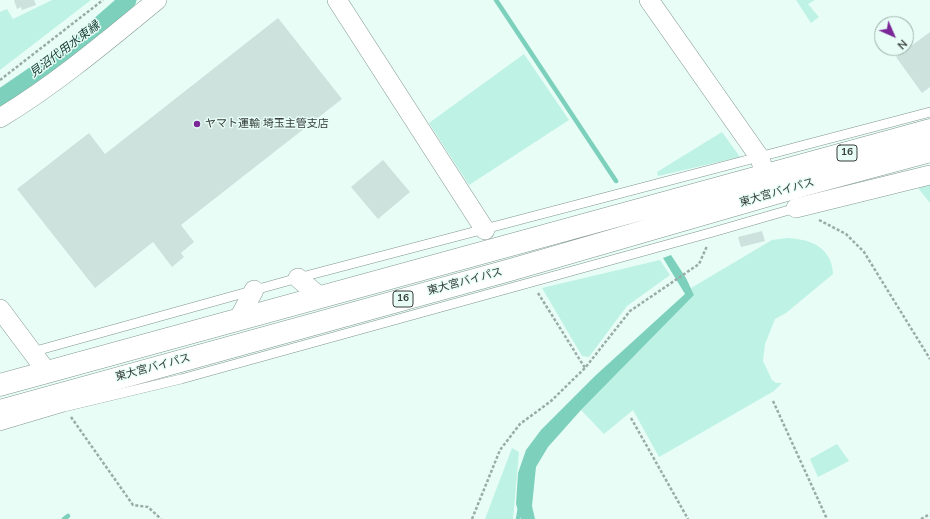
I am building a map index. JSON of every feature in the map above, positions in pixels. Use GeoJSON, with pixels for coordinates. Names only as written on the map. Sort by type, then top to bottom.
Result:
{"type":"FeatureCollection","features":[{"type":"Feature","properties":{"kind":"highway","name":"東大宮バイパス"},"geometry":{"type":"LineString","coordinates":[[0,385],[320,297],[762,167],[930,130]]}},
{"type":"Feature","properties":{"kind":"highway","name":"東大宮バイパス"},"geometry":{"type":"LineString","coordinates":[[0,410],[510,270],[790,199],[930,151]]}},
{"type":"Feature","properties":{"kind":"street"},"geometry":{"type":"LineString","coordinates":[[0,118],[21,105],[97,49],[158,0]]}},
{"type":"Feature","properties":{"kind":"street"},"geometry":{"type":"LineString","coordinates":[[337,0],[485,230]]}},
{"type":"Feature","properties":{"kind":"street"},"geometry":{"type":"LineString","coordinates":[[649,0],[762,167]]}},
{"type":"Feature","properties":{"kind":"street"},"geometry":{"type":"LineString","coordinates":[[790,199],[930,175]]}},
{"type":"Feature","properties":{"kind":"street"},"geometry":{"type":"LineString","coordinates":[[298,278],[320,297]]}},
{"type":"Feature","properties":{"kind":"street"},"geometry":{"type":"LineString","coordinates":[[238,320],[254,290]]}},
{"type":"Feature","properties":{"kind":"street"},"geometry":{"type":"LineString","coordinates":[[0,309],[47,372]]}},
{"type":"Feature","properties":{"kind":"lane"},"geometry":{"type":"LineString","coordinates":[[32,352],[298,278],[485,230],[762,167],[930,112]]}},
{"type":"Feature","properties":{"kind":"lane"},"geometry":{"type":"LineString","coordinates":[[0,426],[64,407],[181,379],[530,281],[713,232],[790,199]]}},
{"type":"Feature","properties":{"kind":"path"},"geometry":{"type":"LineString","coordinates":[[0,80],[103,0]]}},
{"type":"Feature","properties":{"kind":"path"},"geometry":{"type":"LineString","coordinates":[[790,199],[846,234],[864,252],[930,359]]}},
{"type":"Feature","properties":{"kind":"path"},"geometry":{"type":"LineString","coordinates":[[472,519],[486,480],[504,444],[520,424],[551,401],[585,368],[630,311],[699,264],[713,232]]}},
{"type":"Feature","properties":{"kind":"path"},"geometry":{"type":"LineString","coordinates":[[530,281],[585,368]]}},
{"type":"Feature","properties":{"kind":"path"},"geometry":{"type":"LineString","coordinates":[[773,401],[827,519]]}},
{"type":"Feature","properties":{"kind":"path"},"geometry":{"type":"LineString","coordinates":[[64,407],[133,505],[148,507],[161,519]]}},
{"type":"Feature","properties":{"kind":"path"},"geometry":{"type":"LineString","coordinates":[[631,418],[688,519]]}},
{"type":"Feature","properties":{"kind":"path"},"geometry":{"type":"LineString","coordinates":[[921,519],[930,514]]}},
{"type":"Feature","properties":{"kind":"shaded area"},"geometry":{"type":"Polygon","coordinates":[[[52,0],[91,0],[0,70],[0,12],[7,9],[13,19],[52,0]]]}},
{"type":"Feature","properties":{"kind":"shaded area"},"geometry":{"type":"Polygon","coordinates":[[[796,0],[815,0],[808,4],[819,17],[811,23],[796,0]]]}},
{"type":"Feature","properties":{"kind":"shaded area"},"geometry":{"type":"Polygon","coordinates":[[[524,54],[569,120],[469,185],[429,123],[524,54]]]}},
{"type":"Feature","properties":{"kind":"shaded area"},"geometry":{"type":"Polygon","coordinates":[[[722,132],[740,157],[658,176],[657,172],[722,132]]]}},
{"type":"Feature","properties":{"kind":"shaded area"},"geometry":{"type":"Polygon","coordinates":[[[930,185],[930,203],[918,188],[930,185]]]}},
{"type":"Feature","properties":{"kind":"shaded area"},"geometry":{"type":"Polygon","coordinates":[[[787,238],[804,240],[818,246],[829,257],[833,274],[786,313],[775,319],[765,344],[763,361],[772,380],[776,383],[782,383],[774,391],[659,457],[633,410],[604,434],[581,410],[694,295],[691,288],[772,240],[787,238]]]}},
{"type":"Feature","properties":{"kind":"shaded area"},"geometry":{"type":"Polygon","coordinates":[[[671,255],[686,278],[694,295],[581,410],[548,447],[536,467],[532,506],[535,519],[521,519],[516,504],[518,473],[526,450],[541,430],[596,375],[685,294],[663,258],[671,255]]]}},
{"type":"Feature","properties":{"kind":"shaded area"},"geometry":{"type":"Polygon","coordinates":[[[660,260],[670,275],[627,306],[589,357],[582,356],[542,288],[660,260]]]}},
{"type":"Feature","properties":{"kind":"shaded area"},"geometry":{"type":"Polygon","coordinates":[[[837,444],[849,461],[818,477],[810,459],[837,444]]]}},
{"type":"Feature","properties":{"kind":"shaded area"},"geometry":{"type":"Polygon","coordinates":[[[512,448],[519,452],[513,519],[485,519],[512,448]]]}},
{"type":"Feature","properties":{"kind":"building"},"geometry":{"type":"Polygon","coordinates":[[[14,0],[34,0],[36,5],[22,10],[21,7],[17,9],[14,0]]]}},
{"type":"Feature","properties":{"kind":"building"},"geometry":{"type":"Polygon","coordinates":[[[278,18],[342,99],[181,225],[194,242],[181,253],[184,257],[172,267],[153,242],[95,288],[17,189],[89,133],[105,154],[278,18]]]}},
{"type":"Feature","properties":{"kind":"building"},"geometry":{"type":"Polygon","coordinates":[[[930,32],[930,87],[922,93],[896,57],[914,56],[914,44],[930,32]]]}},
{"type":"Feature","properties":{"kind":"building"},"geometry":{"type":"Polygon","coordinates":[[[383,160],[410,192],[378,219],[351,187],[383,160]]]}},
{"type":"Feature","properties":{"kind":"building"},"geometry":{"type":"Polygon","coordinates":[[[762,231],[765,241],[741,247],[738,237],[762,231]]]}},
{"type":"Feature","properties":{"kind":"waterway","name":"見沼代用水東縁"},"geometry":{"type":"LineString","coordinates":[[0,98],[73,48],[128,0]]}},
{"type":"Feature","properties":{"kind":"waterway"},"geometry":{"type":"LineString","coordinates":[[496,0],[616,181]]}},
{"type":"Feature","properties":{"kind":"waterway"},"geometry":{"type":"LineString","coordinates":[[518,519],[520,508]]}},
{"type":"Feature","properties":{"kind":"waterway"},"geometry":{"type":"LineString","coordinates":[[64,519],[68,516]]}},
{"type":"Feature","properties":{"kind":"place","name":"ヤマト運輸 埼玉主管支店"},"geometry":{"type":"Point","coordinates":[197,124]}}]}
